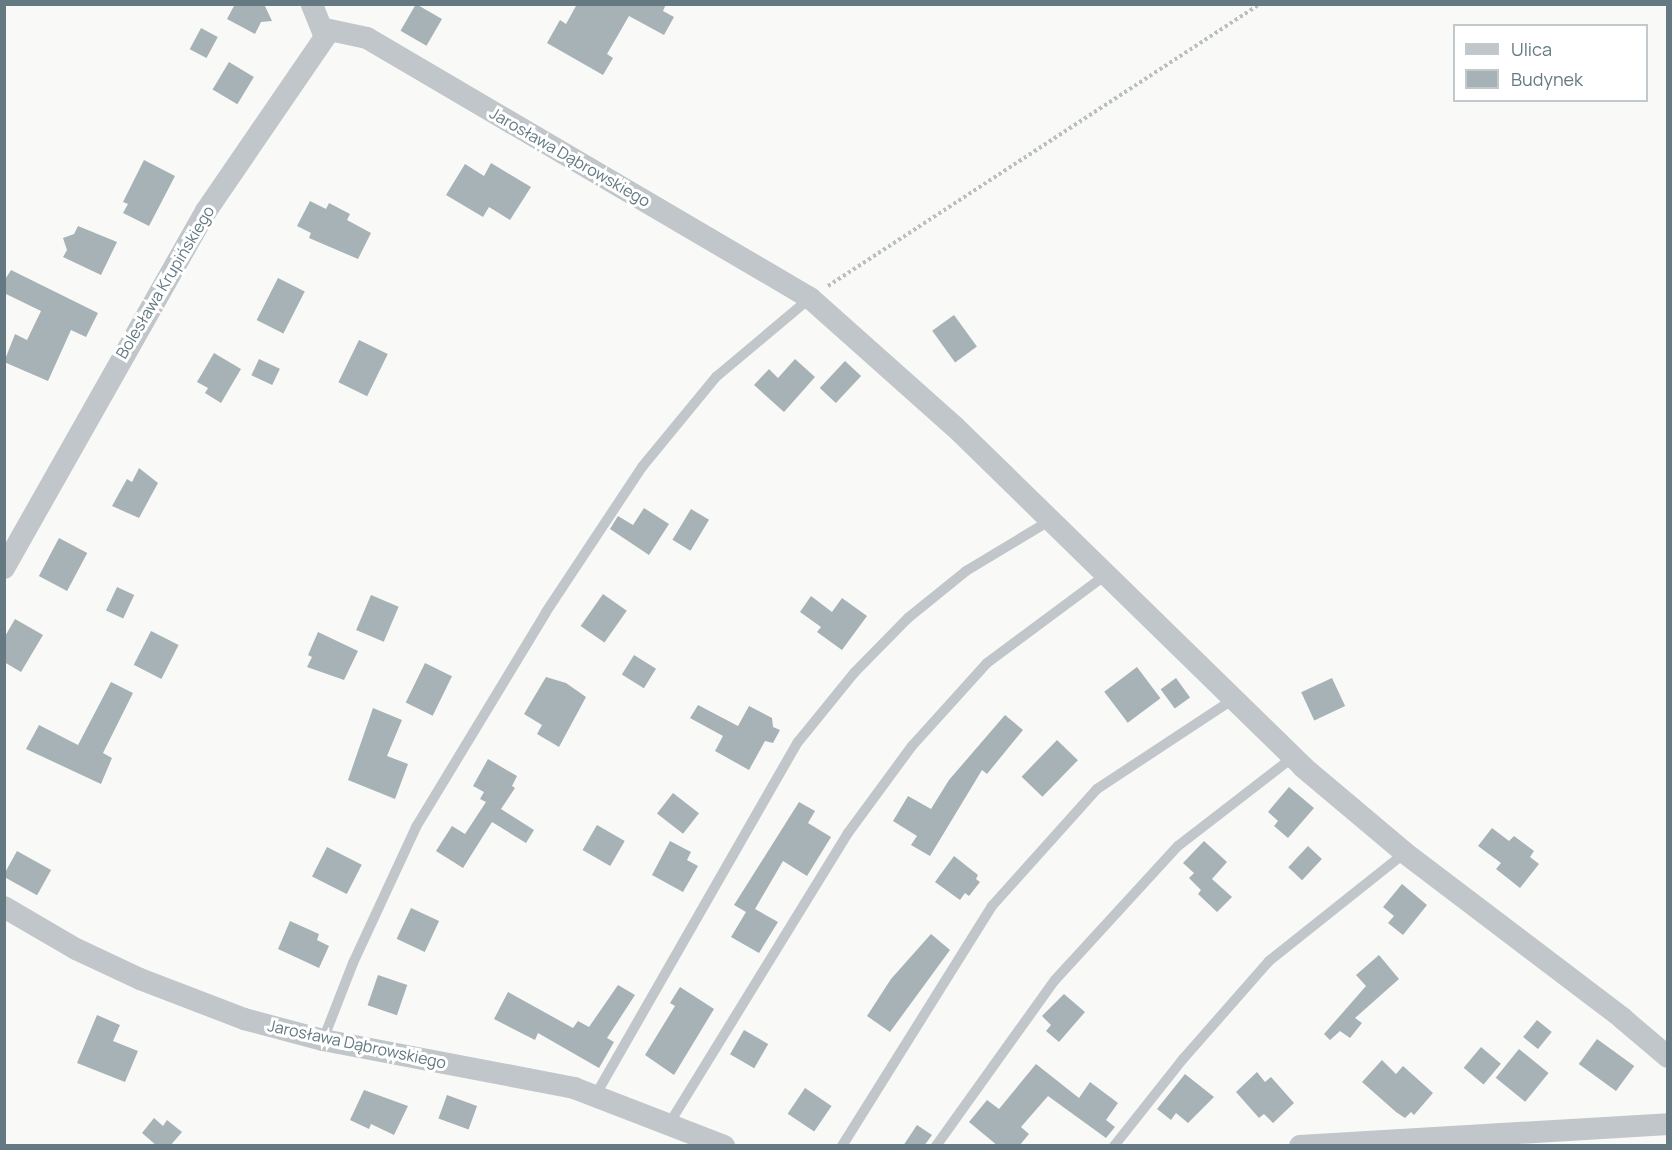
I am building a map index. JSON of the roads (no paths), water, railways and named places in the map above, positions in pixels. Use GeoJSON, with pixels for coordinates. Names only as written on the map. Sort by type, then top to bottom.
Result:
{"type":"FeatureCollection","features":[{"type":"Feature","properties":{"kind":"street"},"geometry":{"type":"LineString","coordinates":[[312,4],[325,29]]}},
{"type":"Feature","properties":{"kind":"street","name":"Jarosława Dąbrowskiego"},"geometry":{"type":"LineString","coordinates":[[325,29],[367,38],[810,298],[955,427],[1108,574],[1232,700],[1293,757],[1405,853],[1622,1017],[1668,1057]]}},
{"type":"Feature","properties":{"kind":"street","name":"Bolesława Krupińskiego"},"geometry":{"type":"LineString","coordinates":[[4,568],[147,310],[206,211],[317,50],[325,29]]}},
{"type":"Feature","properties":{"kind":"street","name":"Jarosława Dąbrowskiego"},"geometry":{"type":"LineString","coordinates":[[4,907],[76,949],[140,979],[244,1018],[323,1040],[574,1088],[724,1146]]}},
{"type":"Feature","properties":{"kind":"street"},"geometry":{"type":"LineString","coordinates":[[1300,1146],[1668,1124]]}},
{"type":"Feature","properties":{"kind":"lane"},"geometry":{"type":"LineString","coordinates":[[323,1040],[353,963],[416,827],[546,612],[642,467],[716,377],[810,298]]}},
{"type":"Feature","properties":{"kind":"lane"},"geometry":{"type":"LineString","coordinates":[[595,1096],[798,742],[854,673],[908,618],[966,571],[1051,519]]}},
{"type":"Feature","properties":{"kind":"lane"},"geometry":{"type":"LineString","coordinates":[[669,1124],[848,833],[912,746],[987,663],[1108,574]]}},
{"type":"Feature","properties":{"kind":"lane"},"geometry":{"type":"LineString","coordinates":[[842,1146],[992,906],[1097,789],[1232,700]]}},
{"type":"Feature","properties":{"kind":"lane"},"geometry":{"type":"LineString","coordinates":[[936,1146],[1055,980],[1178,846],[1293,757]]}},
{"type":"Feature","properties":{"kind":"lane"},"geometry":{"type":"LineString","coordinates":[[1114,1146],[1183,1059],[1269,961],[1405,853]]}}]}
